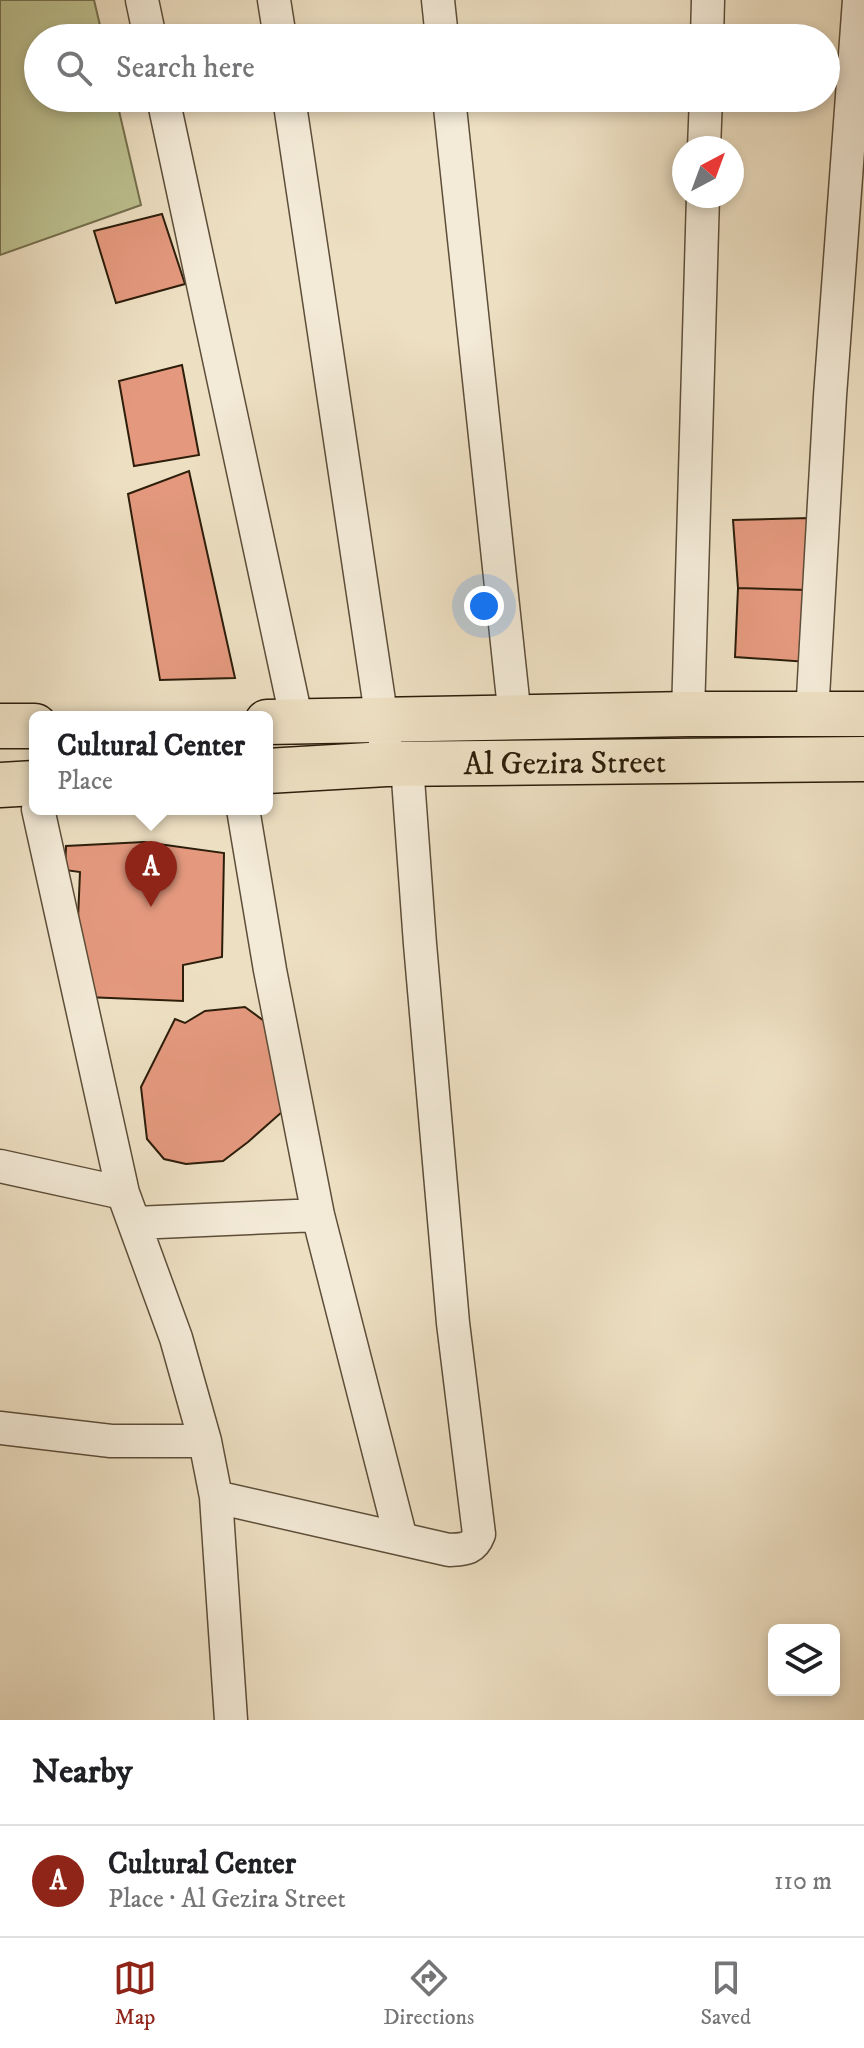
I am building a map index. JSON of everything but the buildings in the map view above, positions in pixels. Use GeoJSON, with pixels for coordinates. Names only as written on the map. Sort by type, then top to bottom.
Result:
{"type":"FeatureCollection","features":[{"type":"Feature","properties":{"kind":"main road","name":"Al Gezira Street"},"geometry":{"type":"LineString","coordinates":[[282,722],[688,714],[864,714]]}},
{"type":"Feature","properties":{"kind":"main road"},"geometry":{"type":"LineString","coordinates":[[0,726],[29,726]]}},
{"type":"Feature","properties":{"kind":"main road","name":"Al Gezira Street"},"geometry":{"type":"LineString","coordinates":[[273,771],[397,765],[864,759]]}},
{"type":"Feature","properties":{"kind":"street"},"geometry":{"type":"LineString","coordinates":[[142,0],[147,24]]}},
{"type":"Feature","properties":{"kind":"street"},"geometry":{"type":"LineString","coordinates":[[274,0],[278,24]]}},
{"type":"Feature","properties":{"kind":"street"},"geometry":{"type":"LineString","coordinates":[[438,0],[441,24]]}},
{"type":"Feature","properties":{"kind":"street"},"geometry":{"type":"LineString","coordinates":[[707,24],[708,0]]}},
{"type":"Feature","properties":{"kind":"street"},"geometry":{"type":"LineString","coordinates":[[812,715],[831,380],[859,0]]}},
{"type":"Feature","properties":{"kind":"street"},"geometry":{"type":"LineString","coordinates":[[166,112],[282,722]]}},
{"type":"Feature","properties":{"kind":"street"},"geometry":{"type":"LineString","coordinates":[[216,1497],[449,1550],[467,1549],[476,1542],[479,1534],[453,1323],[420,944],[397,765],[383,719],[291,112]]}},
{"type":"Feature","properties":{"kind":"street"},"geometry":{"type":"LineString","coordinates":[[450,112],[515,718]]}},
{"type":"Feature","properties":{"kind":"street"},"geometry":{"type":"LineString","coordinates":[[704,136],[705,112]]}},
{"type":"Feature","properties":{"kind":"street"},"geometry":{"type":"LineString","coordinates":[[688,714],[703,208]]}},
{"type":"Feature","properties":{"kind":"street"},"geometry":{"type":"LineString","coordinates":[[34,815],[123,1193],[176,1338],[205,1441],[216,1497],[231,1720]]}},
{"type":"Feature","properties":{"kind":"street"},"geometry":{"type":"LineString","coordinates":[[244,815],[270,970],[318,1215],[401,1539]]}},
{"type":"Feature","properties":{"kind":"street"},"geometry":{"type":"LineString","coordinates":[[0,1166],[123,1193]]}},
{"type":"Feature","properties":{"kind":"street"},"geometry":{"type":"LineString","coordinates":[[135,1223],[318,1215]]}},
{"type":"Feature","properties":{"kind":"street"},"geometry":{"type":"LineString","coordinates":[[0,1428],[111,1441],[205,1441]]}},
{"type":"Feature","properties":{"kind":"green space"},"geometry":{"type":"Polygon","coordinates":[[[0,0],[94,0],[100,24],[24,24],[24,112],[119,112],[141,205],[0,255],[0,0]]]}},
{"type":"Feature","properties":{"kind":"place","name":"Cultural Center"},"geometry":{"type":"Point","coordinates":[151,907]}}]}
